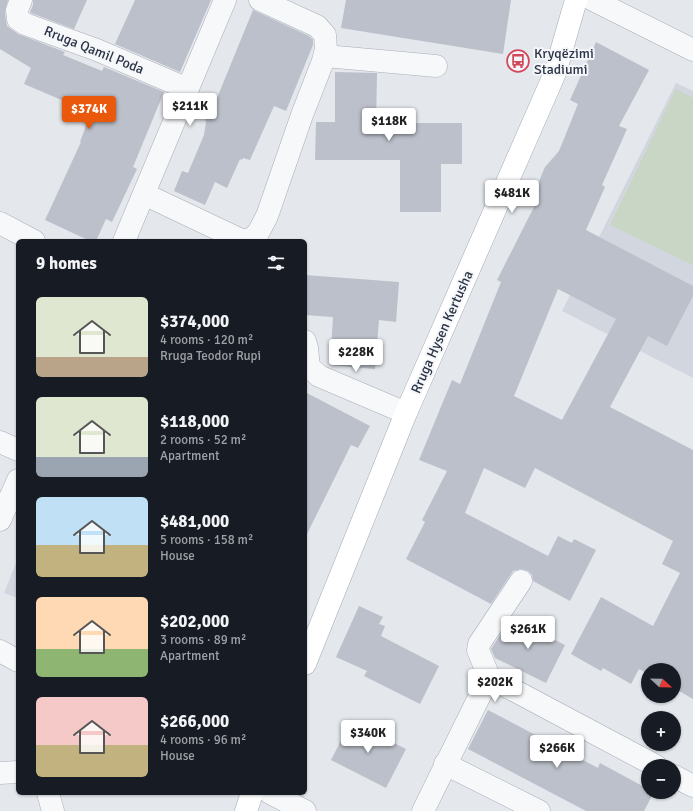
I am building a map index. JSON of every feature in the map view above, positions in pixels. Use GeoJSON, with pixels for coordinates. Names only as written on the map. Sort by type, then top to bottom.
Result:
{"type":"FeatureCollection","features":[{"type":"Feature","properties":{"kind":"main road","name":"Rruga Hysen Kertusha"},"geometry":{"type":"LineString","coordinates":[[307,659],[406,413],[555,72],[576,0]]}},
{"type":"Feature","properties":{"kind":"main road"},"geometry":{"type":"LineString","coordinates":[[246,811],[251,795]]}},
{"type":"Feature","properties":{"kind":"street","name":"Rruga Qamil Poda"},"geometry":{"type":"LineString","coordinates":[[21,0],[17,10],[18,19],[25,24],[97,50],[188,89]]}},
{"type":"Feature","properties":{"kind":"street"},"geometry":{"type":"LineString","coordinates":[[125,239],[225,0]]}},
{"type":"Feature","properties":{"kind":"street"},"geometry":{"type":"LineString","coordinates":[[251,239],[258,234],[267,216],[326,49],[325,35],[317,26],[260,0]]}},
{"type":"Feature","properties":{"kind":"street"},"geometry":{"type":"LineString","coordinates":[[592,0],[693,50]]}},
{"type":"Feature","properties":{"kind":"street"},"geometry":{"type":"LineString","coordinates":[[324,56],[436,66]]}},
{"type":"Feature","properties":{"kind":"street"},"geometry":{"type":"LineString","coordinates":[[144,194],[239,239]]}},
{"type":"Feature","properties":{"kind":"street"},"geometry":{"type":"LineString","coordinates":[[0,223],[30,239]]}},
{"type":"Feature","properties":{"kind":"street"},"geometry":{"type":"LineString","coordinates":[[307,348],[309,367],[319,376],[406,413]]}},
{"type":"Feature","properties":{"kind":"street"},"geometry":{"type":"LineString","coordinates":[[0,442],[16,449]]}},
{"type":"Feature","properties":{"kind":"street"},"geometry":{"type":"LineString","coordinates":[[0,520],[16,484]]}},
{"type":"Feature","properties":{"kind":"street"},"geometry":{"type":"LineString","coordinates":[[521,581],[479,644],[478,650],[489,677],[643,759]]}},
{"type":"Feature","properties":{"kind":"street"},"geometry":{"type":"LineString","coordinates":[[0,651],[16,660]]}},
{"type":"Feature","properties":{"kind":"street"},"geometry":{"type":"LineString","coordinates":[[423,811],[489,677]]}},
{"type":"Feature","properties":{"kind":"street"},"geometry":{"type":"LineString","coordinates":[[445,764],[539,811]]}},
{"type":"Feature","properties":{"kind":"street"},"geometry":{"type":"LineString","coordinates":[[0,773],[16,772]]}},
{"type":"Feature","properties":{"kind":"street"},"geometry":{"type":"LineString","coordinates":[[681,780],[693,786]]}},
{"type":"Feature","properties":{"kind":"street"},"geometry":{"type":"LineString","coordinates":[[49,795],[53,811]]}},
{"type":"Feature","properties":{"kind":"street"},"geometry":{"type":"LineString","coordinates":[[274,795],[304,811]]}},
{"type":"Feature","properties":{"kind":"shaded area"},"geometry":{"type":"Polygon","coordinates":[[[676,83],[693,91],[693,378],[562,311],[676,83]]]}},
{"type":"Feature","properties":{"kind":"shaded area"},"geometry":{"type":"Polygon","coordinates":[[[16,563],[16,597],[4,593],[16,563]]]}},
{"type":"Feature","properties":{"kind":"green space"},"geometry":{"type":"Polygon","coordinates":[[[676,89],[693,98],[693,265],[610,225],[676,89]]]}},
{"type":"Feature","properties":{"kind":"building"},"geometry":{"type":"Polygon","coordinates":[[[0,0],[8,0],[5,11],[7,26],[18,34],[65,52],[63,55],[102,71],[104,67],[164,92],[133,167],[137,169],[112,222],[106,219],[97,239],[86,239],[45,220],[81,142],[87,123],[73,118],[78,107],[24,84],[31,68],[0,49],[0,0]]]}},
{"type":"Feature","properties":{"kind":"building"},"geometry":{"type":"Polygon","coordinates":[[[33,0],[87,0],[74,29],[31,13],[33,0]]]}},
{"type":"Feature","properties":{"kind":"building"},"geometry":{"type":"Polygon","coordinates":[[[135,0],[211,0],[180,72],[115,44],[135,0]]]}},
{"type":"Feature","properties":{"kind":"building"},"geometry":{"type":"Polygon","coordinates":[[[346,0],[511,0],[503,54],[341,28],[346,0]]]}},
{"type":"Feature","properties":{"kind":"building"},"geometry":{"type":"Polygon","coordinates":[[[253,10],[309,36],[313,40],[313,45],[286,111],[274,106],[250,160],[243,158],[242,160],[240,159],[227,188],[215,182],[205,205],[174,191],[182,171],[188,173],[204,135],[206,122],[205,118],[214,97],[217,98],[253,10]]]}},
{"type":"Feature","properties":{"kind":"building"},"geometry":{"type":"Polygon","coordinates":[[[596,42],[649,70],[619,126],[627,129],[602,185],[605,187],[586,230],[693,286],[693,296],[667,346],[648,336],[610,407],[693,450],[693,699],[681,692],[681,663],[641,663],[641,670],[639,669],[631,684],[603,668],[601,671],[571,654],[601,597],[653,626],[680,573],[662,564],[673,541],[535,468],[525,488],[484,468],[465,513],[548,556],[558,536],[572,543],[574,539],[596,550],[570,601],[533,581],[532,575],[528,571],[521,569],[513,571],[491,604],[406,559],[425,522],[422,520],[447,471],[419,460],[452,380],[460,384],[501,282],[497,280],[536,203],[536,189],[545,167],[559,151],[578,104],[570,100],[596,42]],[[558,289],[514,396],[562,420],[616,319],[558,289]]]}},
{"type":"Feature","properties":{"kind":"building"},"geometry":{"type":"Polygon","coordinates":[[[335,72],[377,73],[376,123],[462,123],[462,164],[441,164],[441,212],[400,212],[400,160],[315,160],[316,122],[335,122],[335,72]]]}},
{"type":"Feature","properties":{"kind":"building"},"geometry":{"type":"Polygon","coordinates":[[[307,275],[399,282],[396,322],[379,320],[375,369],[330,365],[333,317],[307,315],[307,275]]]}},
{"type":"Feature","properties":{"kind":"building"},"geometry":{"type":"Polygon","coordinates":[[[307,393],[370,426],[358,448],[351,445],[307,534],[307,393]]]}},
{"type":"Feature","properties":{"kind":"building"},"geometry":{"type":"Polygon","coordinates":[[[359,606],[383,617],[379,624],[385,626],[381,636],[439,666],[420,704],[364,676],[367,671],[336,657],[359,606]]]}},
{"type":"Feature","properties":{"kind":"building"},"geometry":{"type":"Polygon","coordinates":[[[511,618],[565,645],[546,683],[495,658],[491,649],[511,618]]]}},
{"type":"Feature","properties":{"kind":"building"},"geometry":{"type":"Polygon","coordinates":[[[488,710],[598,768],[600,763],[641,785],[641,799],[650,799],[644,811],[586,811],[468,749],[488,710]]]}},
{"type":"Feature","properties":{"kind":"building"},"geometry":{"type":"Polygon","coordinates":[[[351,721],[406,749],[386,788],[331,760],[351,721]]]}},
{"type":"Feature","properties":{"kind":"place","name":"Kryqëzimi Stadiumi"},"geometry":{"type":"Point","coordinates":[518,61]}}]}
